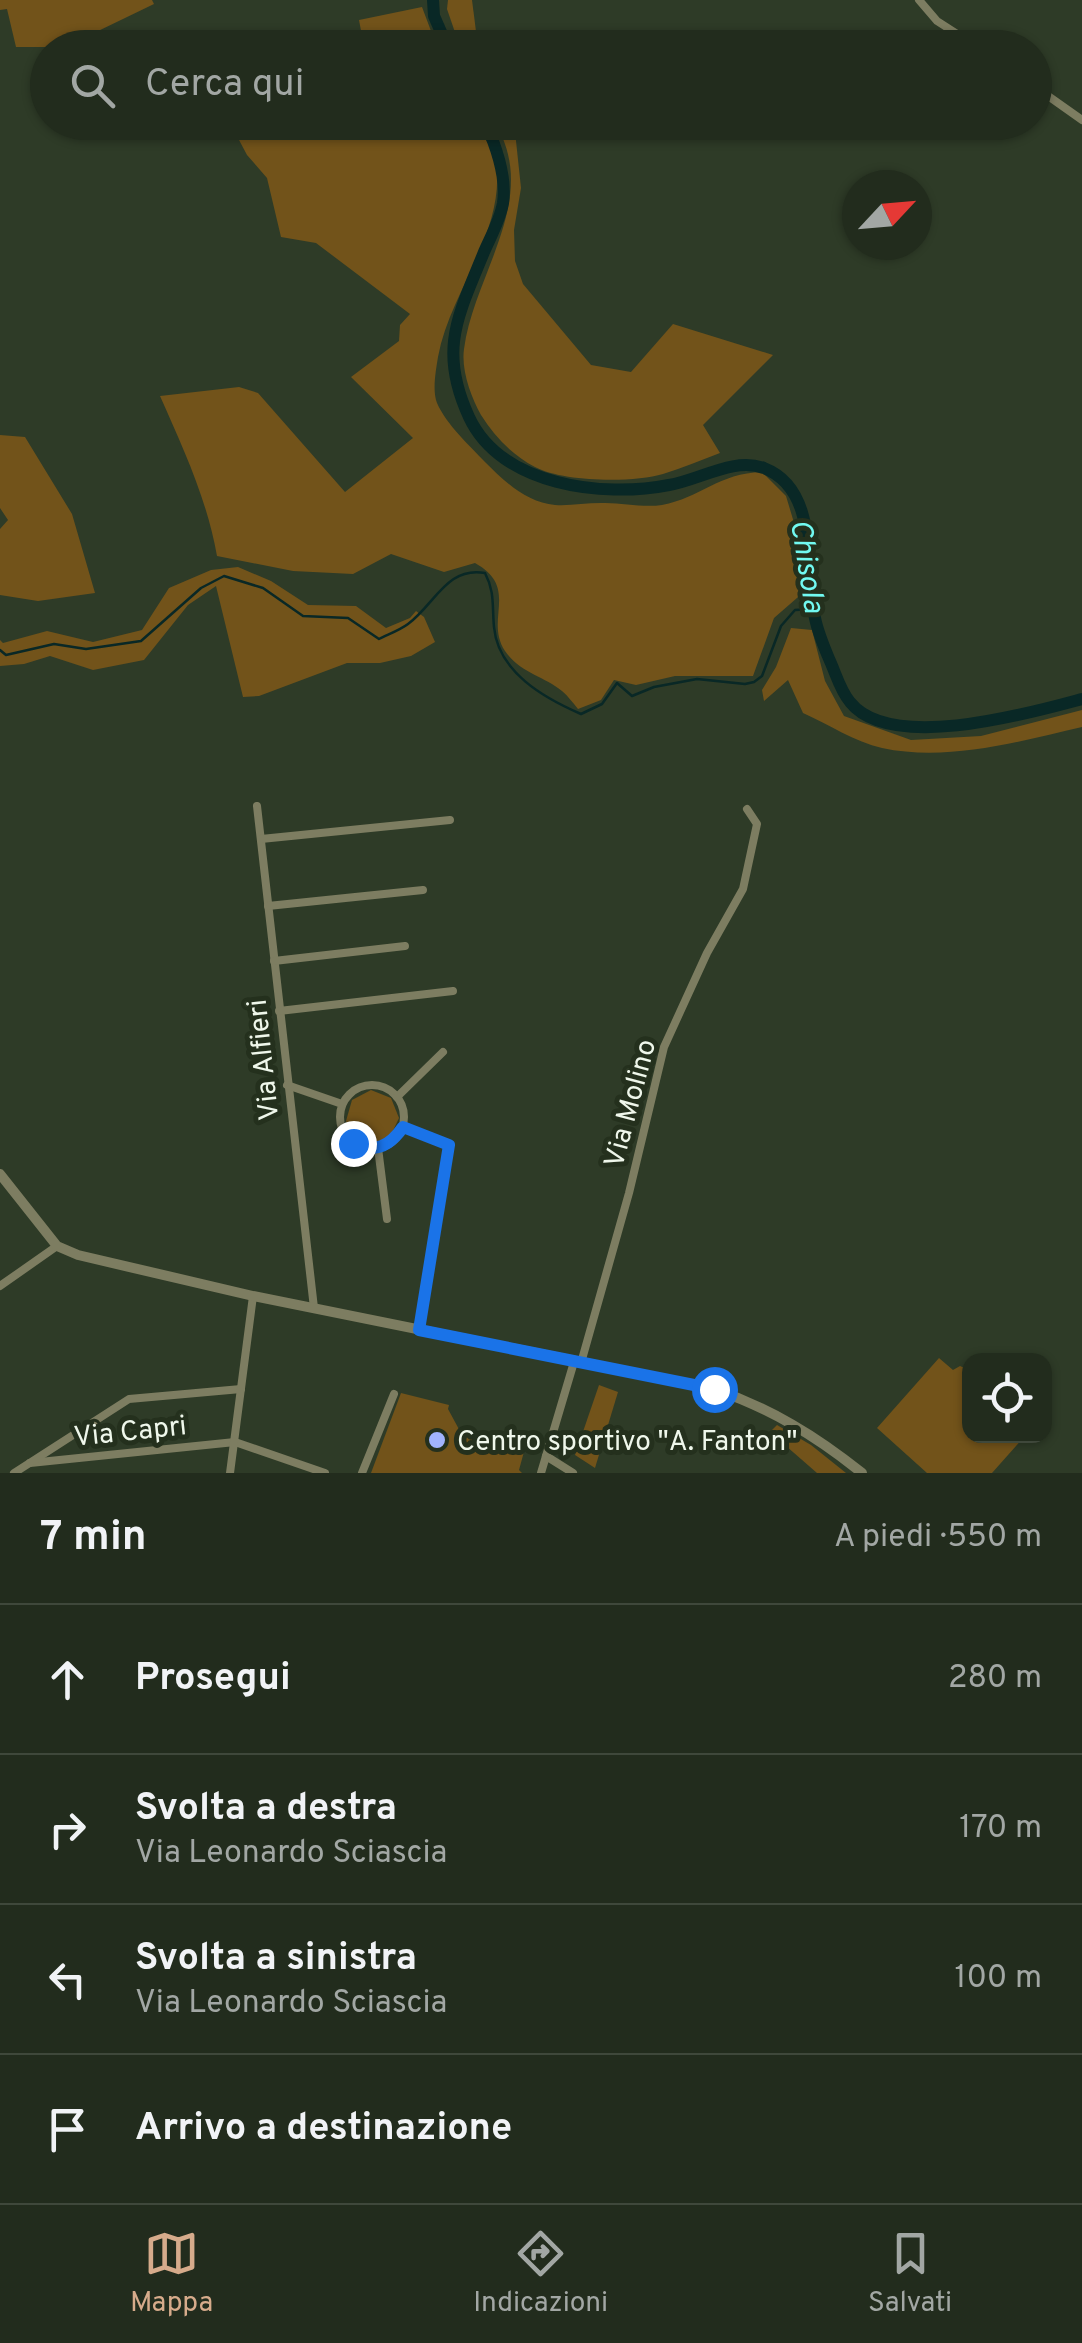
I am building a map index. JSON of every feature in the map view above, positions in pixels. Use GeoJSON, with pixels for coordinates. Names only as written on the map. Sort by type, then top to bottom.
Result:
{"type":"FeatureCollection","features":[{"type":"Feature","properties":{"kind":"street"},"geometry":{"type":"LineString","coordinates":[[919,0],[937,21],[951,30]]}},
{"type":"Feature","properties":{"kind":"street"},"geometry":{"type":"LineString","coordinates":[[1052,99],[1082,120]]}},
{"type":"Feature","properties":{"kind":"street","name":"Via Alfieri"},"geometry":{"type":"LineString","coordinates":[[257,806],[314,1308]]}},
{"type":"Feature","properties":{"kind":"street","name":"Via Molino"},"geometry":{"type":"LineString","coordinates":[[542,1473],[629,1194],[664,1046],[748,873],[757,824],[747,810]]}},
{"type":"Feature","properties":{"kind":"street"},"geometry":{"type":"LineString","coordinates":[[261,839],[450,820]]}},
{"type":"Feature","properties":{"kind":"street"},"geometry":{"type":"LineString","coordinates":[[268,906],[423,890]]}},
{"type":"Feature","properties":{"kind":"street"},"geometry":{"type":"LineString","coordinates":[[274,961],[406,946]]}},
{"type":"Feature","properties":{"kind":"street"},"geometry":{"type":"LineString","coordinates":[[279,1010],[453,991]]}},
{"type":"Feature","properties":{"kind":"street"},"geometry":{"type":"LineString","coordinates":[[398,1097],[443,1052]]}},
{"type":"Feature","properties":{"kind":"street"},"geometry":{"type":"LineString","coordinates":[[287,1085],[342,1104]]}},
{"type":"Feature","properties":{"kind":"street"},"geometry":{"type":"LineString","coordinates":[[363,1085],[382,1086],[398,1097],[404,1114],[403,1127],[393,1141],[378,1148],[362,1148],[345,1135],[342,1104],[354,1090],[363,1085]]}},
{"type":"Feature","properties":{"kind":"street"},"geometry":{"type":"LineString","coordinates":[[403,1127],[449,1145],[419,1330]]}},
{"type":"Feature","properties":{"kind":"street"},"geometry":{"type":"LineString","coordinates":[[378,1148],[387,1219]]}},
{"type":"Feature","properties":{"kind":"street"},"geometry":{"type":"LineString","coordinates":[[0,1174],[57,1246],[118,1266],[577,1363],[657,1376],[753,1402],[790,1420],[862,1473]]}},
{"type":"Feature","properties":{"kind":"street"},"geometry":{"type":"LineString","coordinates":[[0,1286],[57,1246]]}},
{"type":"Feature","properties":{"kind":"street"},"geometry":{"type":"LineString","coordinates":[[230,1473],[253,1296]]}},
{"type":"Feature","properties":{"kind":"street"},"geometry":{"type":"LineString","coordinates":[[14,1473],[129,1400],[241,1389]]}},
{"type":"Feature","properties":{"kind":"street"},"geometry":{"type":"LineString","coordinates":[[362,1473],[394,1394]]}},
{"type":"Feature","properties":{"kind":"street"},"geometry":{"type":"LineString","coordinates":[[234,1442],[325,1473]]}},
{"type":"Feature","properties":{"kind":"street","name":"Via Capri"},"geometry":{"type":"LineString","coordinates":[[30,1463],[234,1442]]}},
{"type":"Feature","properties":{"kind":"street"},"geometry":{"type":"LineString","coordinates":[[546,1456],[574,1473]]}},
{"type":"Feature","properties":{"kind":"shaded area"},"geometry":{"type":"Polygon","coordinates":[[[0,0],[152,0],[154,4],[100,30],[30,30],[30,47],[16,47],[7,9],[0,10],[0,0]]]}},
{"type":"Feature","properties":{"kind":"shaded area"},"geometry":{"type":"Polygon","coordinates":[[[448,0],[472,0],[476,30],[454,30],[448,0]]]}},
{"type":"Feature","properties":{"kind":"shaded area"},"geometry":{"type":"Polygon","coordinates":[[[422,7],[431,30],[361,30],[359,20],[422,7]]]}},
{"type":"Feature","properties":{"kind":"shaded area"},"geometry":{"type":"Polygon","coordinates":[[[239,140],[486,140],[496,162],[493,213],[444,333],[435,374],[437,403],[458,434],[500,476],[526,496],[545,503],[662,505],[721,481],[762,472],[786,496],[798,536],[805,591],[774,618],[753,676],[675,676],[636,685],[614,680],[601,700],[578,709],[562,691],[518,664],[505,651],[498,627],[496,583],[475,563],[444,572],[391,554],[353,574],[293,571],[217,556],[201,494],[160,396],[239,387],[258,393],[345,492],[413,438],[351,377],[399,341],[400,325],[410,314],[316,243],[281,237],[267,178],[239,140]]]}},
{"type":"Feature","properties":{"kind":"shaded area"},"geometry":{"type":"Polygon","coordinates":[[[502,140],[516,140],[521,188],[514,230],[515,261],[523,284],[591,365],[631,372],[673,324],[773,355],[703,425],[720,453],[650,477],[563,476],[519,457],[481,415],[468,383],[464,349],[508,208],[511,180],[502,140]]]}},
{"type":"Feature","properties":{"kind":"shaded area"},"geometry":{"type":"Polygon","coordinates":[[[0,435],[25,437],[72,514],[95,593],[38,601],[0,595],[0,529],[8,520],[0,508],[0,435]]]}},
{"type":"Feature","properties":{"kind":"shaded area"},"geometry":{"type":"Polygon","coordinates":[[[238,567],[271,581],[308,605],[356,606],[386,628],[410,618],[416,611],[424,617],[435,642],[411,656],[380,663],[347,663],[259,696],[243,697],[216,586],[188,605],[144,660],[93,670],[50,656],[0,666],[0,640],[3,643],[47,631],[93,642],[142,630],[169,588],[211,570],[238,567]]]}},
{"type":"Feature","properties":{"kind":"shaded area"},"geometry":{"type":"Polygon","coordinates":[[[791,628],[812,630],[825,681],[844,716],[911,740],[981,736],[1082,710],[1082,727],[957,751],[907,752],[872,745],[803,713],[788,680],[764,701],[762,690],[791,628]]]}},
{"type":"Feature","properties":{"kind":"shaded area"},"geometry":{"type":"Polygon","coordinates":[[[371,1090],[391,1098],[399,1118],[390,1137],[375,1144],[354,1137],[346,1121],[352,1100],[371,1090]]]}},
{"type":"Feature","properties":{"kind":"shaded area"},"geometry":{"type":"Polygon","coordinates":[[[939,1358],[953,1370],[962,1367],[962,1443],[1019,1443],[992,1473],[927,1473],[877,1428],[939,1358]]]}},
{"type":"Feature","properties":{"kind":"shaded area"},"geometry":{"type":"Polygon","coordinates":[[[599,1385],[618,1392],[595,1468],[575,1455],[599,1385]]]}},
{"type":"Feature","properties":{"kind":"shaded area","name":"Centro sportivo \"A. Fanton\""},"geometry":{"type":"Polygon","coordinates":[[[401,1393],[449,1405],[461,1433],[525,1448],[519,1470],[522,1473],[371,1473],[401,1393]]]}},
{"type":"Feature","properties":{"kind":"shaded area"},"geometry":{"type":"Polygon","coordinates":[[[777,1425],[846,1473],[817,1473],[770,1432],[777,1425]]]}},
{"type":"Feature","properties":{"kind":"waterway","name":"Chisola"},"geometry":{"type":"LineString","coordinates":[[433,0],[440,30]]}},
{"type":"Feature","properties":{"kind":"waterway","name":"Chisola"},"geometry":{"type":"LineString","coordinates":[[492,140],[502,172],[503,203],[460,315],[453,352],[460,393],[469,417],[484,440],[504,459],[556,482],[614,490],[669,485],[740,465],[764,468],[782,479],[802,513],[821,640],[850,702],[869,717],[896,725],[962,725],[1082,699]]}},
{"type":"Feature","properties":{"kind":"waterway"},"geometry":{"type":"LineString","coordinates":[[0,650],[6,655],[54,644],[86,649],[141,641],[201,588],[224,576],[263,588],[303,616],[348,618],[379,639],[418,616],[451,581],[472,572],[485,573],[492,593],[497,643],[504,657],[538,691],[581,714],[602,704],[617,683],[632,696],[654,687],[697,679],[754,682],[762,676],[781,626],[795,610],[813,609]]}},
{"type":"Feature","properties":{"kind":"place","name":"Centro sportivo \"A. Fanton\""},"geometry":{"type":"Point","coordinates":[437,1440]}},
{"type":"Feature","properties":{"kind":"route"},"geometry":{"type":"LineString","coordinates":[[353,1143],[362,1148],[384,1147],[403,1127],[449,1145],[419,1330],[714,1389]]}}]}
